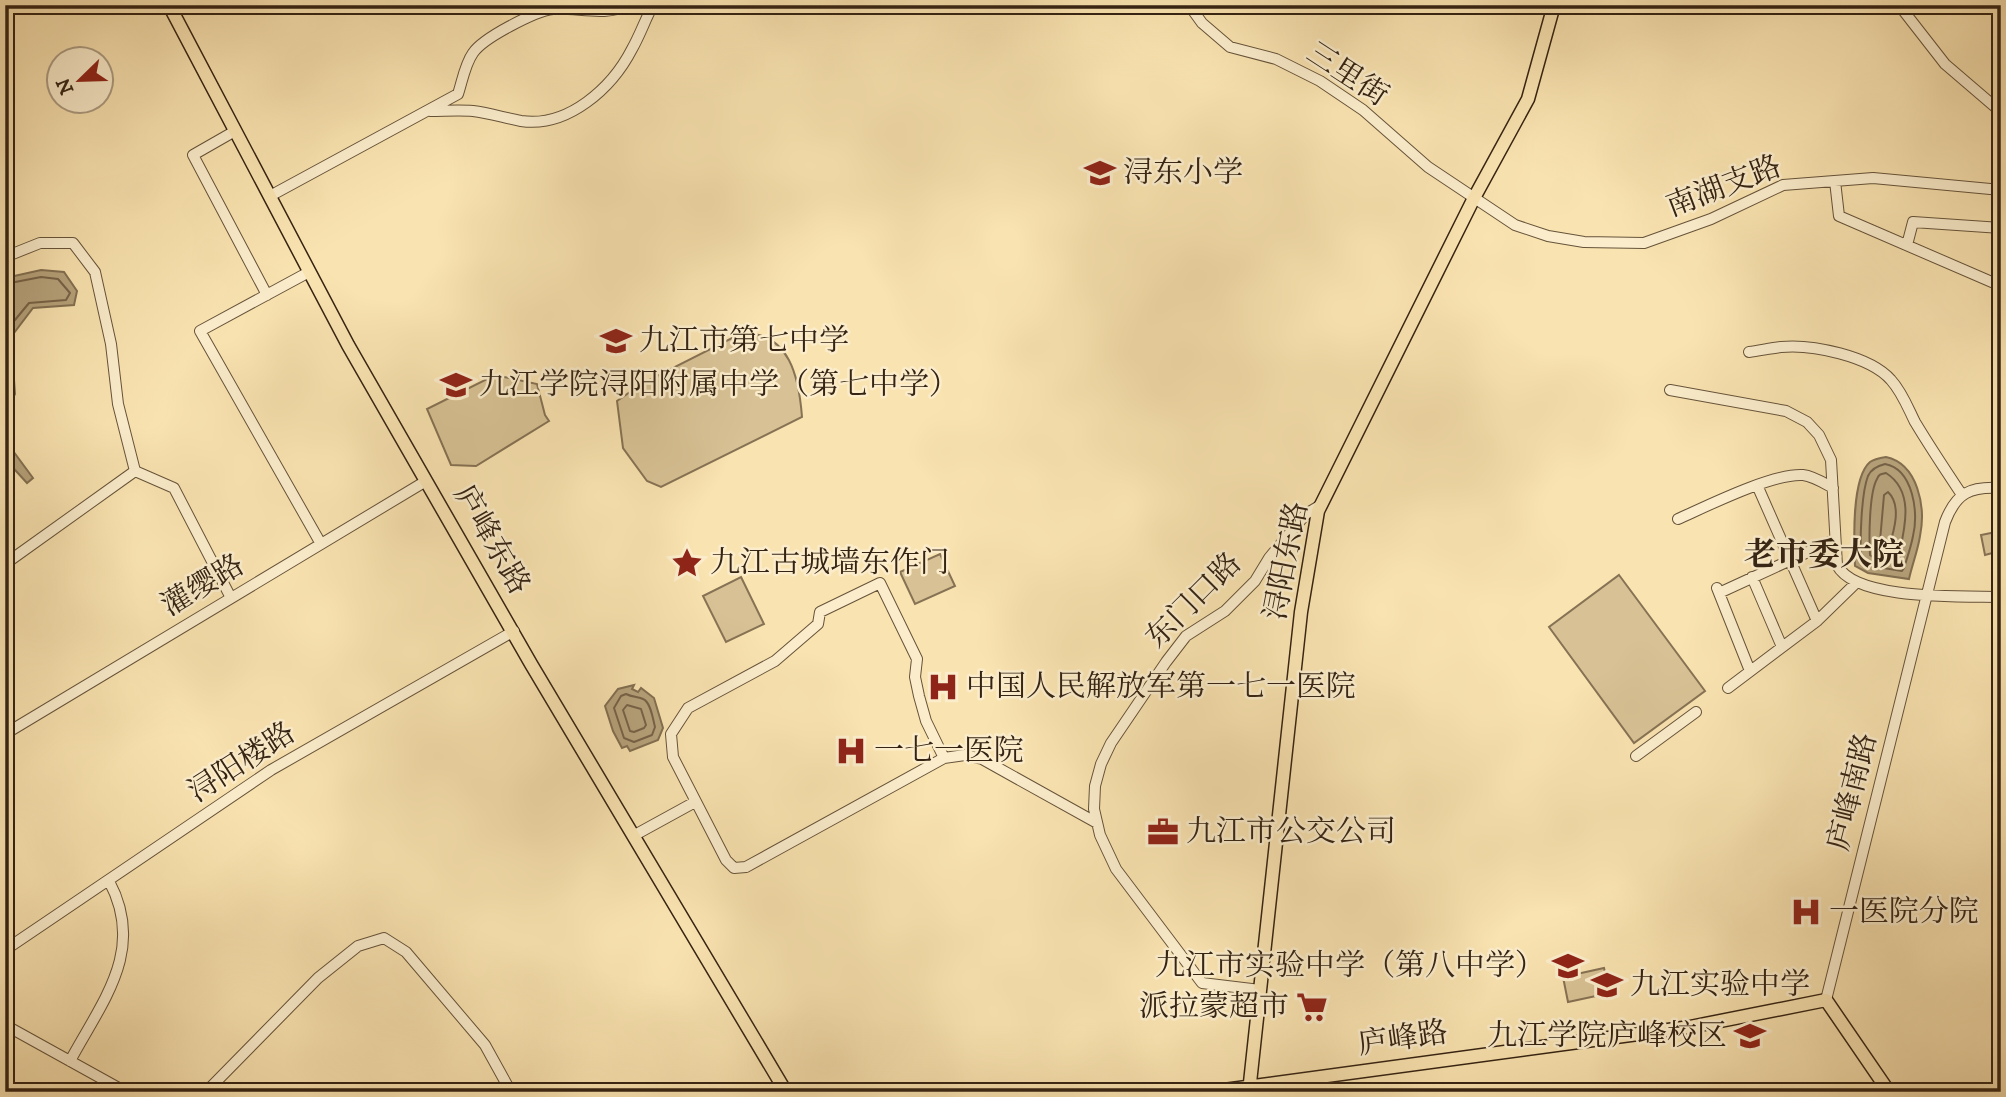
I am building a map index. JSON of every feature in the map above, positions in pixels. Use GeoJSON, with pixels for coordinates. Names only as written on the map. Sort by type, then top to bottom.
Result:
{"type":"FeatureCollection","features":[{"type":"Feature","properties":{"kind":"main road","name":"庐峰东路"},"geometry":{"type":"LineString","coordinates":[[169,5],[348,345],[633,836],[786,1092]]}},
{"type":"Feature","properties":{"kind":"main road","name":"浔阳东路"},"geometry":{"type":"LineString","coordinates":[[1249,1090],[1301,612],[1318,511],[1474,198],[1528,99],[1554,5]]}},
{"type":"Feature","properties":{"kind":"main road","name":"庐峰路"},"geometry":{"type":"LineString","coordinates":[[1209,1092],[1249,1090],[1690,1027],[1826,1000]]}},
{"type":"Feature","properties":{"kind":"main road"},"geometry":{"type":"LineString","coordinates":[[1826,1000],[1889,1092]]}},
{"type":"Feature","properties":{"kind":"street"},"geometry":{"type":"LineString","coordinates":[[270,197],[458,94],[472,53],[513,24],[551,9],[602,11],[628,5]]}},
{"type":"Feature","properties":{"kind":"street"},"geometry":{"type":"LineString","coordinates":[[429,111],[476,111],[522,121],[547,121],[573,111],[591,99],[611,79],[633,49],[641,25],[653,5]]}},
{"type":"Feature","properties":{"kind":"street","name":"三里街"},"geometry":{"type":"LineString","coordinates":[[1189,5],[1202,23],[1230,47],[1276,58],[1320,81],[1363,110],[1428,167],[1474,198]]}},
{"type":"Feature","properties":{"kind":"street"},"geometry":{"type":"LineString","coordinates":[[1899,5],[1945,64],[2001,112]]}},
{"type":"Feature","properties":{"kind":"street"},"geometry":{"type":"LineString","coordinates":[[235,131],[193,155],[267,295]]}},
{"type":"Feature","properties":{"kind":"street","name":"南湖支路"},"geometry":{"type":"LineString","coordinates":[[1474,198],[1515,225],[1548,236],[1584,242],[1644,243],[1711,219],[1783,185],[1873,178],[2001,190]]}},
{"type":"Feature","properties":{"kind":"street"},"geometry":{"type":"LineString","coordinates":[[1835,181],[1839,216],[2001,286]]}},
{"type":"Feature","properties":{"kind":"street"},"geometry":{"type":"LineString","coordinates":[[1907,245],[1913,222],[2001,228]]}},
{"type":"Feature","properties":{"kind":"street"},"geometry":{"type":"LineString","coordinates":[[5,257],[40,243],[73,243],[95,272],[111,344],[118,404],[135,471]]}},
{"type":"Feature","properties":{"kind":"street"},"geometry":{"type":"LineString","coordinates":[[309,272],[200,331],[321,544]]}},
{"type":"Feature","properties":{"kind":"street"},"geometry":{"type":"LineString","coordinates":[[1749,352],[1781,347],[1816,348],[1857,359],[1875,368],[1890,378],[1899,390],[1916,423],[1962,495],[1978,489],[2001,488]]}},
{"type":"Feature","properties":{"kind":"street"},"geometry":{"type":"LineString","coordinates":[[1670,390],[1786,411],[1797,415],[1819,435],[1831,460],[1835,556],[1840,571],[1856,583],[1927,596],[2001,597]]}},
{"type":"Feature","properties":{"kind":"street"},"geometry":{"type":"LineString","coordinates":[[5,564],[135,471]]}},
{"type":"Feature","properties":{"kind":"street"},"geometry":{"type":"LineString","coordinates":[[135,471],[174,488],[231,598]]}},
{"type":"Feature","properties":{"kind":"street"},"geometry":{"type":"LineString","coordinates":[[1678,519],[1757,485],[1804,475],[1833,488]]}},
{"type":"Feature","properties":{"kind":"street","name":"灌缨路"},"geometry":{"type":"LineString","coordinates":[[5,734],[426,481]]}},
{"type":"Feature","properties":{"kind":"street"},"geometry":{"type":"LineString","coordinates":[[1757,485],[1817,621]]}},
{"type":"Feature","properties":{"kind":"street","name":"庐峰南路"},"geometry":{"type":"LineString","coordinates":[[1826,1000],[1945,522],[1952,505],[1962,495]]}},
{"type":"Feature","properties":{"kind":"street","name":"东门口路"},"geometry":{"type":"LineString","coordinates":[[1260,990],[1202,983],[1116,869],[1100,835],[1094,809],[1095,786],[1111,743],[1186,636],[1225,611],[1255,582],[1269,558],[1306,514],[1321,505]]}},
{"type":"Feature","properties":{"kind":"street"},"geometry":{"type":"LineString","coordinates":[[1750,671],[1718,590],[1752,578],[1834,540]]}},
{"type":"Feature","properties":{"kind":"street"},"geometry":{"type":"LineString","coordinates":[[1752,578],[1782,647]]}},
{"type":"Feature","properties":{"kind":"street"},"geometry":{"type":"LineString","coordinates":[[944,758],[926,721],[919,696],[915,677],[917,659],[880,583],[820,612],[818,624],[775,661],[688,708],[671,734],[670,744],[673,757],[695,802],[726,860],[734,867],[746,867],[944,758],[965,755],[982,759],[1097,823]]}},
{"type":"Feature","properties":{"kind":"street"},"geometry":{"type":"LineString","coordinates":[[1728,688],[1817,621],[1856,583]]}},
{"type":"Feature","properties":{"kind":"street","name":"浔阳楼路"},"geometry":{"type":"LineString","coordinates":[[5,950],[271,770],[514,631]]}},
{"type":"Feature","properties":{"kind":"street"},"geometry":{"type":"LineString","coordinates":[[1636,756],[1696,712]]}},
{"type":"Feature","properties":{"kind":"street"},"geometry":{"type":"LineString","coordinates":[[633,836],[695,802]]}},
{"type":"Feature","properties":{"kind":"street"},"geometry":{"type":"LineString","coordinates":[[70,1061],[117,975],[122,953],[124,923],[118,898],[109,881]]}},
{"type":"Feature","properties":{"kind":"street"},"geometry":{"type":"LineString","coordinates":[[206,1092],[318,978],[358,946],[384,938],[406,952],[485,1045],[511,1092]]}},
{"type":"Feature","properties":{"kind":"street"},"geometry":{"type":"LineString","coordinates":[[5,1025],[126,1092]]}},
{"type":"Feature","properties":{"kind":"shaded area"},"geometry":{"type":"Polygon","coordinates":[[[742,333],[771,340],[789,360],[798,387],[802,417],[661,487],[647,481],[623,448],[617,401],[643,383],[742,333]]]}},
{"type":"Feature","properties":{"kind":"shaded area"},"geometry":{"type":"Polygon","coordinates":[[[495,375],[537,384],[549,421],[476,466],[451,465],[427,409],[495,375]]]}},
{"type":"Feature","properties":{"kind":"shaded area"},"geometry":{"type":"Polygon","coordinates":[[[1996,532],[2000,551],[1985,555],[1981,535],[1996,532]]]}},
{"type":"Feature","properties":{"kind":"shaded area"},"geometry":{"type":"Polygon","coordinates":[[[940,554],[955,586],[915,604],[900,572],[940,554]]]}},
{"type":"Feature","properties":{"kind":"shaded area"},"geometry":{"type":"Polygon","coordinates":[[[1619,575],[1705,691],[1634,743],[1549,627],[1619,575]]]}},
{"type":"Feature","properties":{"kind":"shaded area"},"geometry":{"type":"Polygon","coordinates":[[[741,577],[764,624],[726,642],[703,596],[741,577]]]}},
{"type":"Feature","properties":{"kind":"shaded area"},"geometry":{"type":"Polygon","coordinates":[[[1604,968],[1610,993],[1568,1002],[1563,977],[1604,968]]]}},
{"type":"Feature","properties":{"kind":"water"},"geometry":{"type":"Polygon","coordinates":[[[41,270],[64,272],[77,291],[74,305],[33,308],[11,337],[15,394],[5,413],[5,355],[8,344],[5,278],[41,270]]]}},
{"type":"Feature","properties":{"kind":"water"},"geometry":{"type":"Polygon","coordinates":[[[5,440],[33,478],[27,483],[5,459],[5,440]]]}},
{"type":"Feature","properties":{"kind":"water"},"geometry":{"type":"Polygon","coordinates":[[[1886,457],[1906,468],[1920,500],[1922,525],[1909,579],[1868,573],[1855,566],[1855,511],[1859,482],[1870,462],[1886,457]]]}},
{"type":"Feature","properties":{"kind":"water"},"geometry":{"type":"Polygon","coordinates":[[[634,685],[632,689],[638,692],[641,688],[654,698],[663,728],[658,740],[630,751],[627,746],[622,748],[605,706],[618,689],[634,685]]]}},
{"type":"Feature","properties":{"kind":"place","name":"浔东小学"},"geometry":{"type":"Point","coordinates":[1100,173]}},
{"type":"Feature","properties":{"kind":"place","name":"九江市第七中学"},"geometry":{"type":"Point","coordinates":[616,341]}},
{"type":"Feature","properties":{"kind":"place","name":"九江学院浔阳附属中学（第七中学）"},"geometry":{"type":"Point","coordinates":[456,385]}},
{"type":"Feature","properties":{"kind":"place","name":"九江古城墙东作门"},"geometry":{"type":"Point","coordinates":[687,563]}},
{"type":"Feature","properties":{"kind":"place","name":"中国人民解放军第一七一医院"},"geometry":{"type":"Point","coordinates":[943,687]}},
{"type":"Feature","properties":{"kind":"place","name":"一七一医院"},"geometry":{"type":"Point","coordinates":[851,751]}},
{"type":"Feature","properties":{"kind":"place","name":"九江市公交公司"},"geometry":{"type":"Point","coordinates":[1163,832]}},
{"type":"Feature","properties":{"kind":"place","name":"一医院分院"},"geometry":{"type":"Point","coordinates":[1806,912]}},
{"type":"Feature","properties":{"kind":"place","name":"九江市实验中学（第八中学）"},"geometry":{"type":"Point","coordinates":[1568,966]}},
{"type":"Feature","properties":{"kind":"place","name":"九江实验中学"},"geometry":{"type":"Point","coordinates":[1607,985]}},
{"type":"Feature","properties":{"kind":"place","name":"派拉蒙超市"},"geometry":{"type":"Point","coordinates":[1312,1007]}},
{"type":"Feature","properties":{"kind":"place","name":"九江学院庐峰校区"},"geometry":{"type":"Point","coordinates":[1750,1036]}},
{"type":"Feature","properties":{"kind":"district","name":"老市委大院"},"geometry":{"type":"Point","coordinates":[1824,556]}}]}
